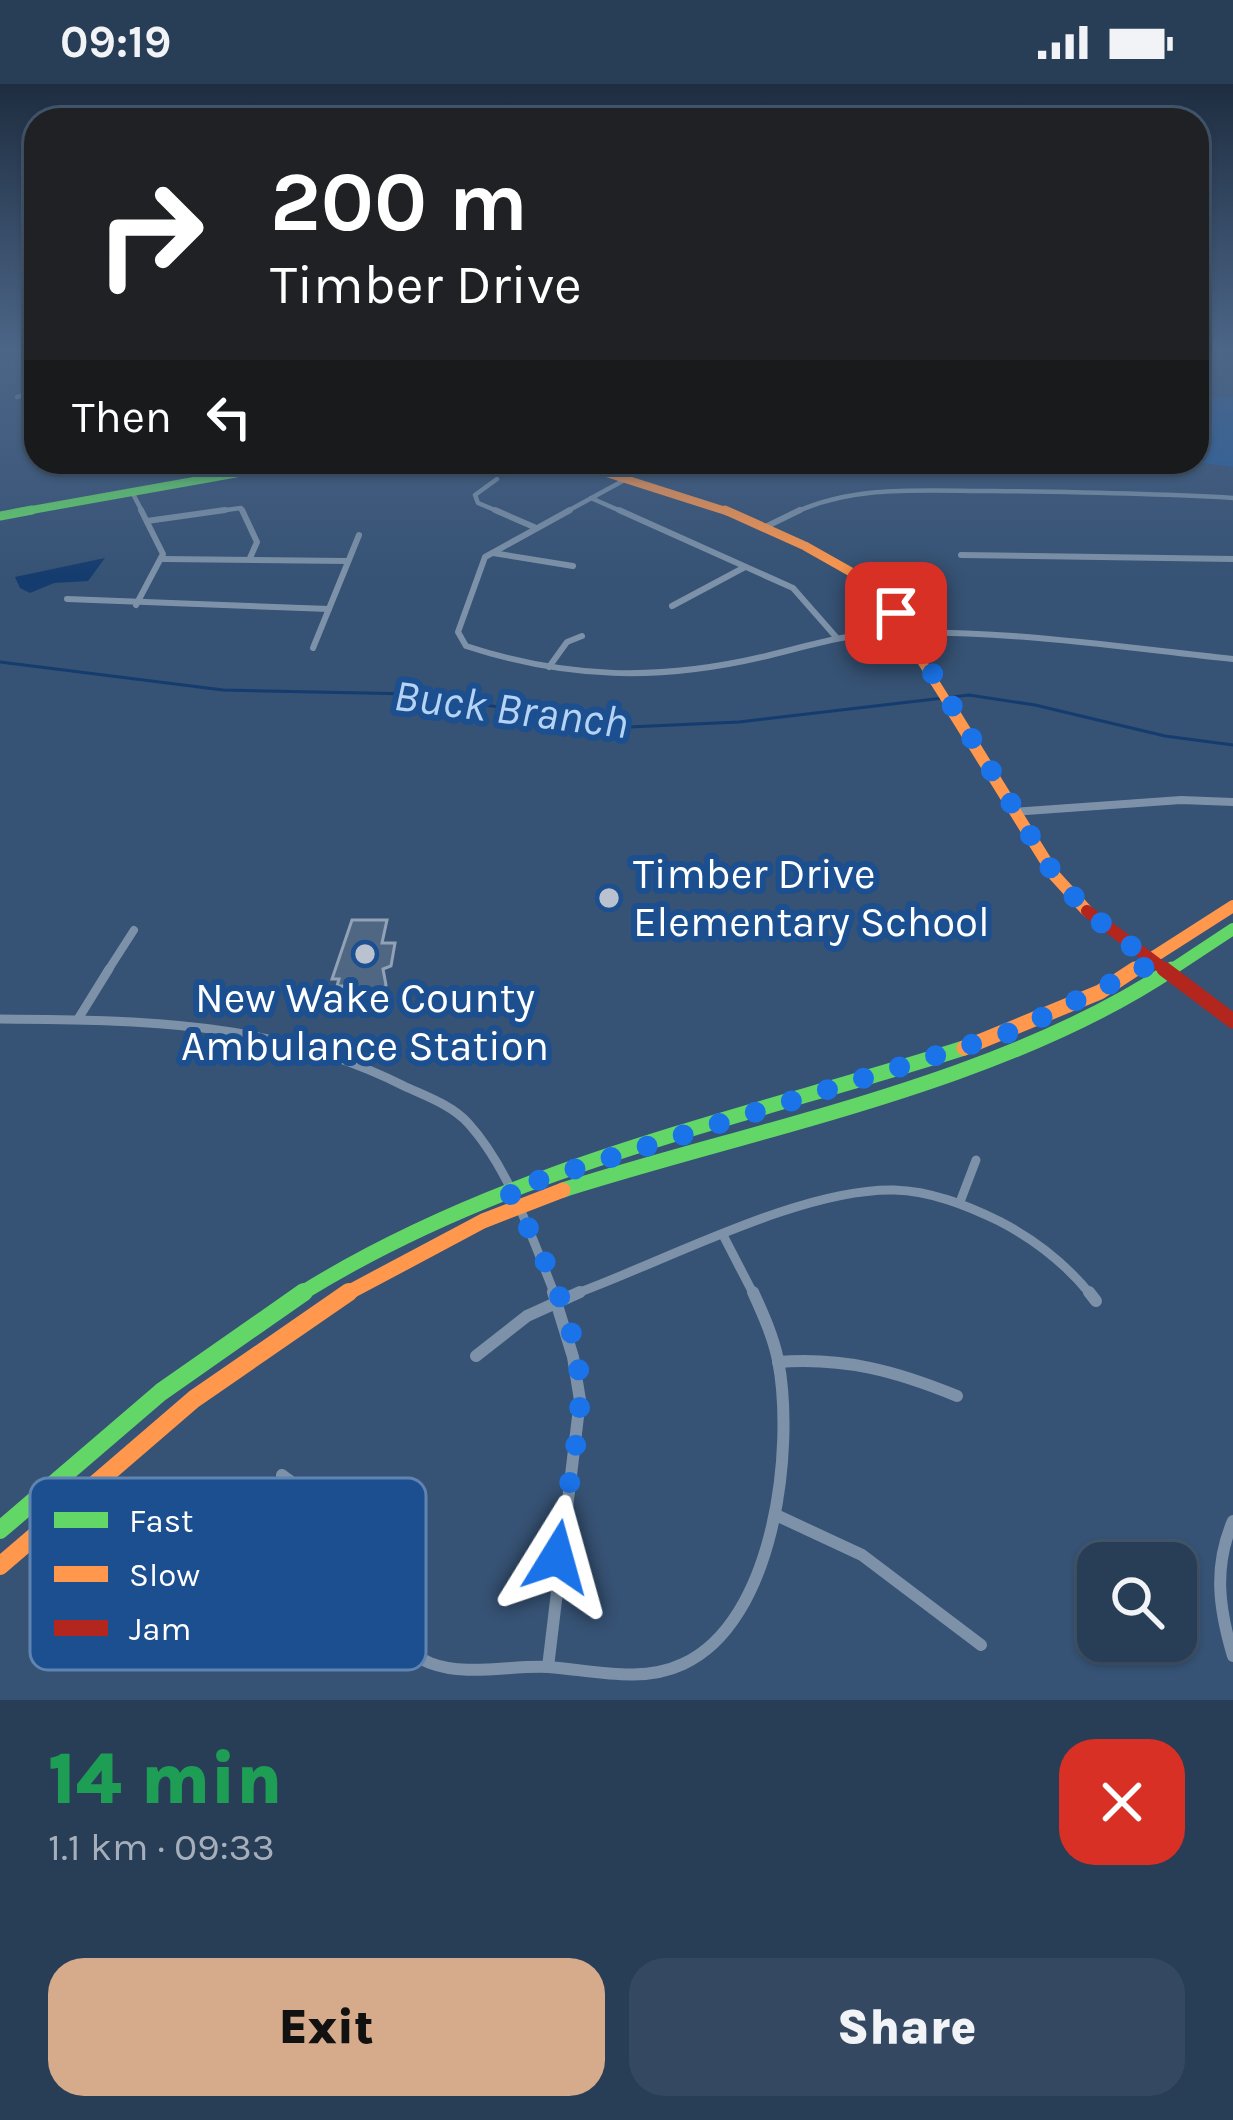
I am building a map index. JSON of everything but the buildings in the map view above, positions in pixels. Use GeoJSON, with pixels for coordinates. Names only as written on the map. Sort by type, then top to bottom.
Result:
{"type":"FeatureCollection","features":[{"type":"Feature","properties":{"kind":"main road"},"geometry":{"type":"LineString","coordinates":[[0,516],[233,474]]}},
{"type":"Feature","properties":{"kind":"main road"},"geometry":{"type":"LineString","coordinates":[[623,474],[763,528],[850,568],[882,594],[1055,876],[1090,914],[1233,1022]]}},
{"type":"Feature","properties":{"kind":"main road"},"geometry":{"type":"LineString","coordinates":[[60,1478],[208,1356],[334,1275],[508,1190],[1014,1031],[1153,963],[1233,906]]}},
{"type":"Feature","properties":{"kind":"main road"},"geometry":{"type":"LineString","coordinates":[[96,1478],[221,1375],[328,1304],[401,1263],[518,1208],[1028,1046],[1169,975],[1233,929]]}},
{"type":"Feature","properties":{"kind":"main road"},"geometry":{"type":"LineString","coordinates":[[0,1531],[30,1504]]}},
{"type":"Feature","properties":{"kind":"main road"},"geometry":{"type":"LineString","coordinates":[[0,1566],[30,1538]]}},
{"type":"Feature","properties":{"kind":"street"},"geometry":{"type":"LineString","coordinates":[[631,476],[491,552],[475,577],[458,632],[466,646],[484,655],[604,676],[662,675],[836,638],[907,632],[1033,636],[1233,659]]}},
{"type":"Feature","properties":{"kind":"street"},"geometry":{"type":"LineString","coordinates":[[497,479],[481,487],[475,495],[478,503],[534,527]]}},
{"type":"Feature","properties":{"kind":"street"},"geometry":{"type":"LineString","coordinates":[[763,528],[822,500],[874,491],[1143,492],[1233,498]]}},
{"type":"Feature","properties":{"kind":"street"},"geometry":{"type":"LineString","coordinates":[[132,492],[163,559]]}},
{"type":"Feature","properties":{"kind":"street"},"geometry":{"type":"LineString","coordinates":[[589,498],[801,593],[836,638]]}},
{"type":"Feature","properties":{"kind":"street"},"geometry":{"type":"LineString","coordinates":[[147,521],[241,508],[256,542],[250,559]]}},
{"type":"Feature","properties":{"kind":"street"},"geometry":{"type":"LineString","coordinates":[[313,648],[359,535]]}},
{"type":"Feature","properties":{"kind":"street"},"geometry":{"type":"LineString","coordinates":[[491,552],[561,568],[573,566]]}},
{"type":"Feature","properties":{"kind":"street"},"geometry":{"type":"LineString","coordinates":[[962,555],[1233,560]]}},
{"type":"Feature","properties":{"kind":"street"},"geometry":{"type":"LineString","coordinates":[[163,559],[348,561]]}},
{"type":"Feature","properties":{"kind":"street"},"geometry":{"type":"LineString","coordinates":[[136,605],[163,559]]}},
{"type":"Feature","properties":{"kind":"street"},"geometry":{"type":"LineString","coordinates":[[672,606],[746,566]]}},
{"type":"Feature","properties":{"kind":"street"},"geometry":{"type":"LineString","coordinates":[[67,599],[329,609]]}},
{"type":"Feature","properties":{"kind":"street"},"geometry":{"type":"LineString","coordinates":[[549,667],[567,642],[581,636]]}},
{"type":"Feature","properties":{"kind":"street"},"geometry":{"type":"LineString","coordinates":[[1013,812],[1181,800],[1233,802]]}},
{"type":"Feature","properties":{"kind":"street"},"geometry":{"type":"LineString","coordinates":[[78,1021],[134,929]]}},
{"type":"Feature","properties":{"kind":"street"},"geometry":{"type":"LineString","coordinates":[[0,1019],[240,1029],[299,1040],[363,1061],[467,1120],[518,1208],[559,1302],[577,1360],[580,1400],[548,1667]]}},
{"type":"Feature","properties":{"kind":"street"},"geometry":{"type":"LineString","coordinates":[[960,1202],[976,1160]]}},
{"type":"Feature","properties":{"kind":"street"},"geometry":{"type":"LineString","coordinates":[[476,1356],[536,1310],[724,1237],[852,1194],[892,1190],[960,1202],[1004,1224],[1079,1276],[1096,1301]]}},
{"type":"Feature","properties":{"kind":"street"},"geometry":{"type":"LineString","coordinates":[[426,1661],[632,1677],[695,1658],[736,1618],[776,1515],[782,1435],[778,1362],[754,1294],[724,1237]]}},
{"type":"Feature","properties":{"kind":"street"},"geometry":{"type":"LineString","coordinates":[[778,1362],[832,1356],[865,1360],[957,1396]]}},
{"type":"Feature","properties":{"kind":"street"},"geometry":{"type":"LineString","coordinates":[[282,1475],[288,1478]]}},
{"type":"Feature","properties":{"kind":"street"},"geometry":{"type":"LineString","coordinates":[[776,1515],[862,1555],[981,1645]]}},
{"type":"Feature","properties":{"kind":"street"},"geometry":{"type":"LineString","coordinates":[[1233,1520],[1218,1559],[1219,1606],[1233,1656]]}},
{"type":"Feature","properties":{"kind":"shaded area"},"geometry":{"type":"Polygon","coordinates":[[[1209,426],[1233,426],[1233,467],[1209,464],[1209,426]]]}},
{"type":"Feature","properties":{"kind":"shaded area"},"geometry":{"type":"Polygon","coordinates":[[[105,558],[88,581],[54,583],[30,593],[20,588],[15,577],[105,558]]]}},
{"type":"Feature","properties":{"kind":"waterway","name":"Buck Branch"},"geometry":{"type":"LineString","coordinates":[[0,662],[223,690],[413,694],[629,727],[739,722],[969,695],[1035,705],[1165,736],[1233,745]]}},
{"type":"Feature","properties":{"kind":"traffic: fast"},"geometry":{"type":"LineString","coordinates":[[0,516],[233,474]]}},
{"type":"Feature","properties":{"kind":"traffic: fast"},"geometry":{"type":"LineString","coordinates":[[563,1190],[995,1056],[1078,1021],[1158,979],[1233,929]]}},
{"type":"Feature","properties":{"kind":"traffic: fast"},"geometry":{"type":"LineString","coordinates":[[59,1478],[217,1350],[397,1238],[584,1161],[964,1048]]}},
{"type":"Feature","properties":{"kind":"traffic: fast"},"geometry":{"type":"LineString","coordinates":[[0,1530],[30,1504]]}},
{"type":"Feature","properties":{"kind":"traffic: slow"},"geometry":{"type":"LineString","coordinates":[[615,474],[768,528],[874,585],[1055,876],[1087,911]]}},
{"type":"Feature","properties":{"kind":"traffic: slow"},"geometry":{"type":"LineString","coordinates":[[964,1048],[1100,992],[1233,906]]}},
{"type":"Feature","properties":{"kind":"traffic: slow"},"geometry":{"type":"LineString","coordinates":[[98,1478],[194,1399],[333,1301],[483,1221],[563,1190]]}},
{"type":"Feature","properties":{"kind":"traffic: slow"},"geometry":{"type":"LineString","coordinates":[[0,1566],[30,1538]]}},
{"type":"Feature","properties":{"kind":"traffic: jam"},"geometry":{"type":"LineString","coordinates":[[1087,911],[1233,1021]]}},
{"type":"Feature","properties":{"kind":"place","name":"Timber Drive Elementary School"},"geometry":{"type":"Point","coordinates":[609,898]}},
{"type":"Feature","properties":{"kind":"place","name":"New Wake County Ambulance Station"},"geometry":{"type":"Point","coordinates":[365,954]}},
{"type":"Feature","properties":{"kind":"route"},"geometry":{"type":"LineString","coordinates":[[557,1557],[580,1400],[577,1360],[559,1302],[508,1190],[1014,1031],[1153,963],[1090,914],[1055,876],[896,613]]}}]}
